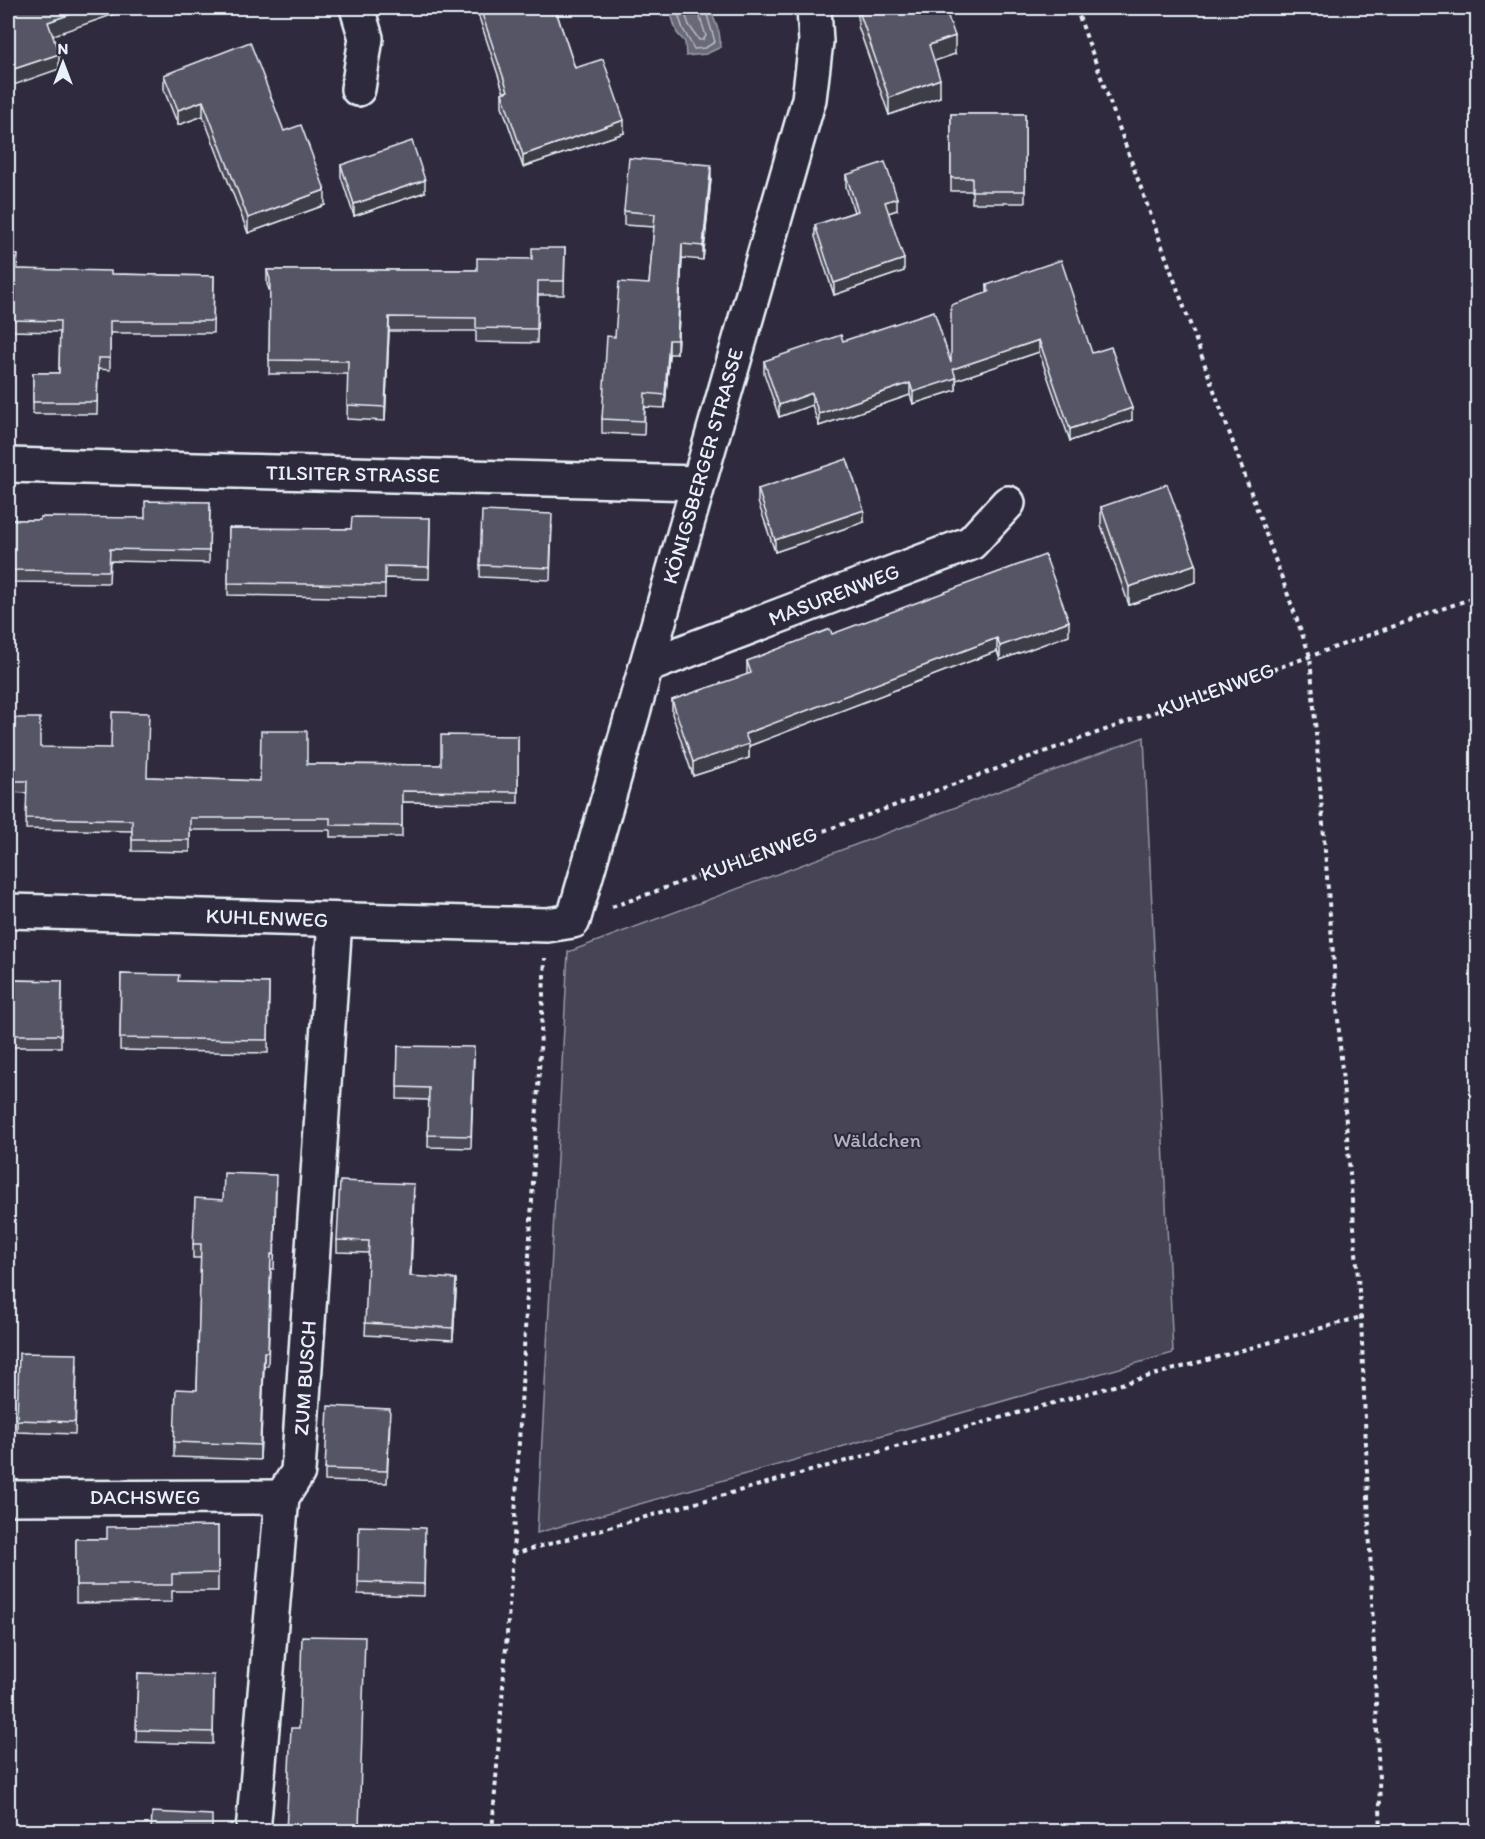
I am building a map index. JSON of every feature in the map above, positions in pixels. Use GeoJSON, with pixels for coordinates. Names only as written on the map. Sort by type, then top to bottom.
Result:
{"type":"FeatureCollection","features":[{"type":"Feature","properties":{"kind":"street"},"geometry":{"type":"LineString","coordinates":[[357,8],[366,38],[358,89]]}},
{"type":"Feature","properties":{"kind":"street","name":"KÖNIGSBERGER STRASSE"},"geometry":{"type":"LineString","coordinates":[[560,923],[647,666],[809,99],[816,42],[814,8]]}},
{"type":"Feature","properties":{"kind":"street","name":"TILSITER STRASSE"},"geometry":{"type":"LineString","coordinates":[[8,465],[698,483]]}},
{"type":"Feature","properties":{"kind":"street","name":"MASURENWEG"},"geometry":{"type":"LineString","coordinates":[[647,666],[971,543],[1008,503]]}},
{"type":"Feature","properties":{"kind":"street","name":"KUHLENWEG"},"geometry":{"type":"LineString","coordinates":[[8,911],[334,920],[560,923]]}},
{"type":"Feature","properties":{"kind":"street","name":"ZUM BUSCH"},"geometry":{"type":"LineString","coordinates":[[253,1832],[282,1497],[298,1472],[334,920]]}},
{"type":"Feature","properties":{"kind":"street","name":"DACHSWEG"},"geometry":{"type":"LineString","coordinates":[[8,1498],[282,1497]]}},
{"type":"Feature","properties":{"kind":"path"},"geometry":{"type":"LineString","coordinates":[[1076,8],[1310,657],[1361,1317],[1381,1832]]}},
{"type":"Feature","properties":{"kind":"path","name":"KUHLENWEG"},"geometry":{"type":"LineString","coordinates":[[560,923],[1478,596]]}},
{"type":"Feature","properties":{"kind":"path"},"geometry":{"type":"LineString","coordinates":[[492,1832],[560,923]]}},
{"type":"Feature","properties":{"kind":"path"},"geometry":{"type":"LineString","coordinates":[[513,1554],[1361,1317]]}},
{"type":"Feature","properties":{"kind":"green space","name":"Wäldchen"},"geometry":{"type":"Polygon","coordinates":[[[1144,737],[1173,1353],[537,1533],[568,952],[1144,737]]]}},
{"type":"Feature","properties":{"kind":"water"},"geometry":{"type":"Polygon","coordinates":[[[669,8],[710,8],[719,32],[721,47],[706,54],[686,56],[685,42],[677,33],[669,8]]]}},
{"type":"Feature","properties":{"kind":"building"},"geometry":{"type":"Polygon","coordinates":[[[8,8],[88,8],[48,22],[59,54],[8,71],[8,8]]]}},
{"type":"Feature","properties":{"kind":"building"},"geometry":{"type":"Polygon","coordinates":[[[480,8],[555,8],[575,68],[603,59],[624,120],[523,155],[502,93],[508,91],[480,8]]]}},
{"type":"Feature","properties":{"kind":"building"},"geometry":{"type":"Polygon","coordinates":[[[858,8],[945,8],[955,36],[929,45],[940,79],[889,98],[858,8]]]}},
{"type":"Feature","properties":{"kind":"building"},"geometry":{"type":"Polygon","coordinates":[[[250,42],[284,131],[301,125],[325,190],[248,218],[203,101],[178,110],[164,75],[250,42]]]}},
{"type":"Feature","properties":{"kind":"building"},"geometry":{"type":"Polygon","coordinates":[[[951,114],[1025,114],[1025,191],[972,191],[972,178],[951,178],[951,114]]]}},
{"type":"Feature","properties":{"kind":"building"},"geometry":{"type":"Polygon","coordinates":[[[412,141],[425,180],[354,204],[341,165],[412,141]]]}},
{"type":"Feature","properties":{"kind":"building"},"geometry":{"type":"Polygon","coordinates":[[[629,158],[711,165],[703,246],[682,244],[677,340],[669,340],[665,395],[645,393],[644,421],[602,419],[607,336],[615,337],[619,282],[649,284],[655,214],[624,211],[629,158]]]}},
{"type":"Feature","properties":{"kind":"building"},"geometry":{"type":"Polygon","coordinates":[[[885,162],[897,198],[885,202],[904,259],[834,283],[815,225],[858,211],[846,175],[885,162]]]}},
{"type":"Feature","properties":{"kind":"building"},"geometry":{"type":"Polygon","coordinates":[[[532,248],[565,248],[564,281],[538,281],[537,329],[476,328],[476,318],[389,317],[385,407],[347,405],[348,361],[269,360],[270,279],[267,270],[477,270],[477,258],[532,259],[532,248]]]}},
{"type":"Feature","properties":{"kind":"building"},"geometry":{"type":"Polygon","coordinates":[[[8,255],[18,255],[17,269],[214,276],[213,321],[110,321],[110,358],[98,358],[97,402],[33,402],[33,373],[59,373],[60,321],[8,320],[8,255]]]}},
{"type":"Feature","properties":{"kind":"building"},"geometry":{"type":"Polygon","coordinates":[[[1061,260],[1092,353],[1111,347],[1132,408],[1070,429],[1039,340],[953,369],[956,378],[913,392],[910,383],[819,414],[812,393],[779,405],[764,361],[841,335],[843,341],[934,311],[951,363],[951,305],[989,292],[987,285],[1061,260]]]}},
{"type":"Feature","properties":{"kind":"building"},"geometry":{"type":"Polygon","coordinates":[[[847,459],[864,510],[775,540],[758,489],[847,459]]]}},
{"type":"Feature","properties":{"kind":"building"},"geometry":{"type":"Polygon","coordinates":[[[1167,484],[1196,564],[1129,587],[1101,507],[1167,484]]]}},
{"type":"Feature","properties":{"kind":"building"},"geometry":{"type":"Polygon","coordinates":[[[145,501],[210,502],[209,551],[110,549],[109,571],[8,570],[8,520],[40,520],[40,517],[145,518],[145,501]]]}},
{"type":"Feature","properties":{"kind":"building"},"geometry":{"type":"Polygon","coordinates":[[[482,511],[552,514],[550,568],[480,565],[482,511]]]}},
{"type":"Feature","properties":{"kind":"building"},"geometry":{"type":"Polygon","coordinates":[[[352,517],[430,518],[429,567],[385,566],[385,585],[228,583],[229,528],[351,529],[352,517]]]}},
{"type":"Feature","properties":{"kind":"building"},"geometry":{"type":"Polygon","coordinates":[[[1045,555],[1069,621],[1000,646],[997,638],[745,734],[749,744],[693,762],[672,700],[751,673],[747,661],[830,629],[832,634],[1045,555]]]}},
{"type":"Feature","properties":{"kind":"building"},"geometry":{"type":"Polygon","coordinates":[[[112,712],[149,713],[147,777],[260,781],[261,731],[307,731],[307,764],[441,765],[441,735],[518,736],[518,792],[402,791],[402,826],[330,825],[330,818],[190,818],[190,840],[132,840],[132,820],[26,818],[27,781],[8,781],[8,718],[40,718],[40,747],[111,748],[112,712]]]}},
{"type":"Feature","properties":{"kind":"building"},"geometry":{"type":"Polygon","coordinates":[[[121,974],[179,975],[178,981],[269,983],[268,1040],[120,1038],[121,974]]]}},
{"type":"Feature","properties":{"kind":"building"},"geometry":{"type":"Polygon","coordinates":[[[8,980],[62,981],[61,1035],[8,1035],[8,980]]]}},
{"type":"Feature","properties":{"kind":"building"},"geometry":{"type":"Polygon","coordinates":[[[398,1046],[474,1047],[471,1136],[428,1135],[429,1088],[397,1087],[398,1046]]]}},
{"type":"Feature","properties":{"kind":"building"},"geometry":{"type":"Polygon","coordinates":[[[224,1173],[276,1175],[274,1255],[271,1254],[268,1352],[264,1352],[260,1445],[174,1442],[176,1389],[197,1390],[201,1244],[193,1244],[195,1198],[223,1200],[224,1173]]]}},
{"type":"Feature","properties":{"kind":"building"},"geometry":{"type":"Polygon","coordinates":[[[340,1181],[414,1184],[410,1276],[456,1279],[453,1328],[365,1323],[369,1241],[337,1240],[340,1181]]]}},
{"type":"Feature","properties":{"kind":"building"},"geometry":{"type":"Polygon","coordinates":[[[19,1353],[77,1354],[75,1422],[17,1420],[19,1353]]]}},
{"type":"Feature","properties":{"kind":"building"},"geometry":{"type":"Polygon","coordinates":[[[328,1406],[390,1409],[387,1471],[325,1469],[328,1406]]]}},
{"type":"Feature","properties":{"kind":"building"},"geometry":{"type":"Polygon","coordinates":[[[218,1526],[218,1573],[172,1574],[172,1585],[76,1585],[76,1539],[107,1539],[107,1527],[218,1526]]]}},
{"type":"Feature","properties":{"kind":"building"},"geometry":{"type":"Polygon","coordinates":[[[359,1526],[425,1528],[424,1584],[358,1582],[359,1526]]]}},
{"type":"Feature","properties":{"kind":"building"},"geometry":{"type":"Polygon","coordinates":[[[8,1540],[12,1540],[10,1597],[8,1597],[8,1540]]]}},
{"type":"Feature","properties":{"kind":"building"},"geometry":{"type":"Polygon","coordinates":[[[302,1636],[365,1637],[359,1829],[364,1832],[286,1832],[291,1728],[299,1728],[302,1636]]]}},
{"type":"Feature","properties":{"kind":"building"},"geometry":{"type":"Polygon","coordinates":[[[138,1673],[214,1675],[213,1732],[136,1730],[138,1673]]]}},
{"type":"Feature","properties":{"kind":"building"},"geometry":{"type":"Polygon","coordinates":[[[152,1812],[212,1815],[212,1832],[151,1832],[152,1812]]]}}]}
